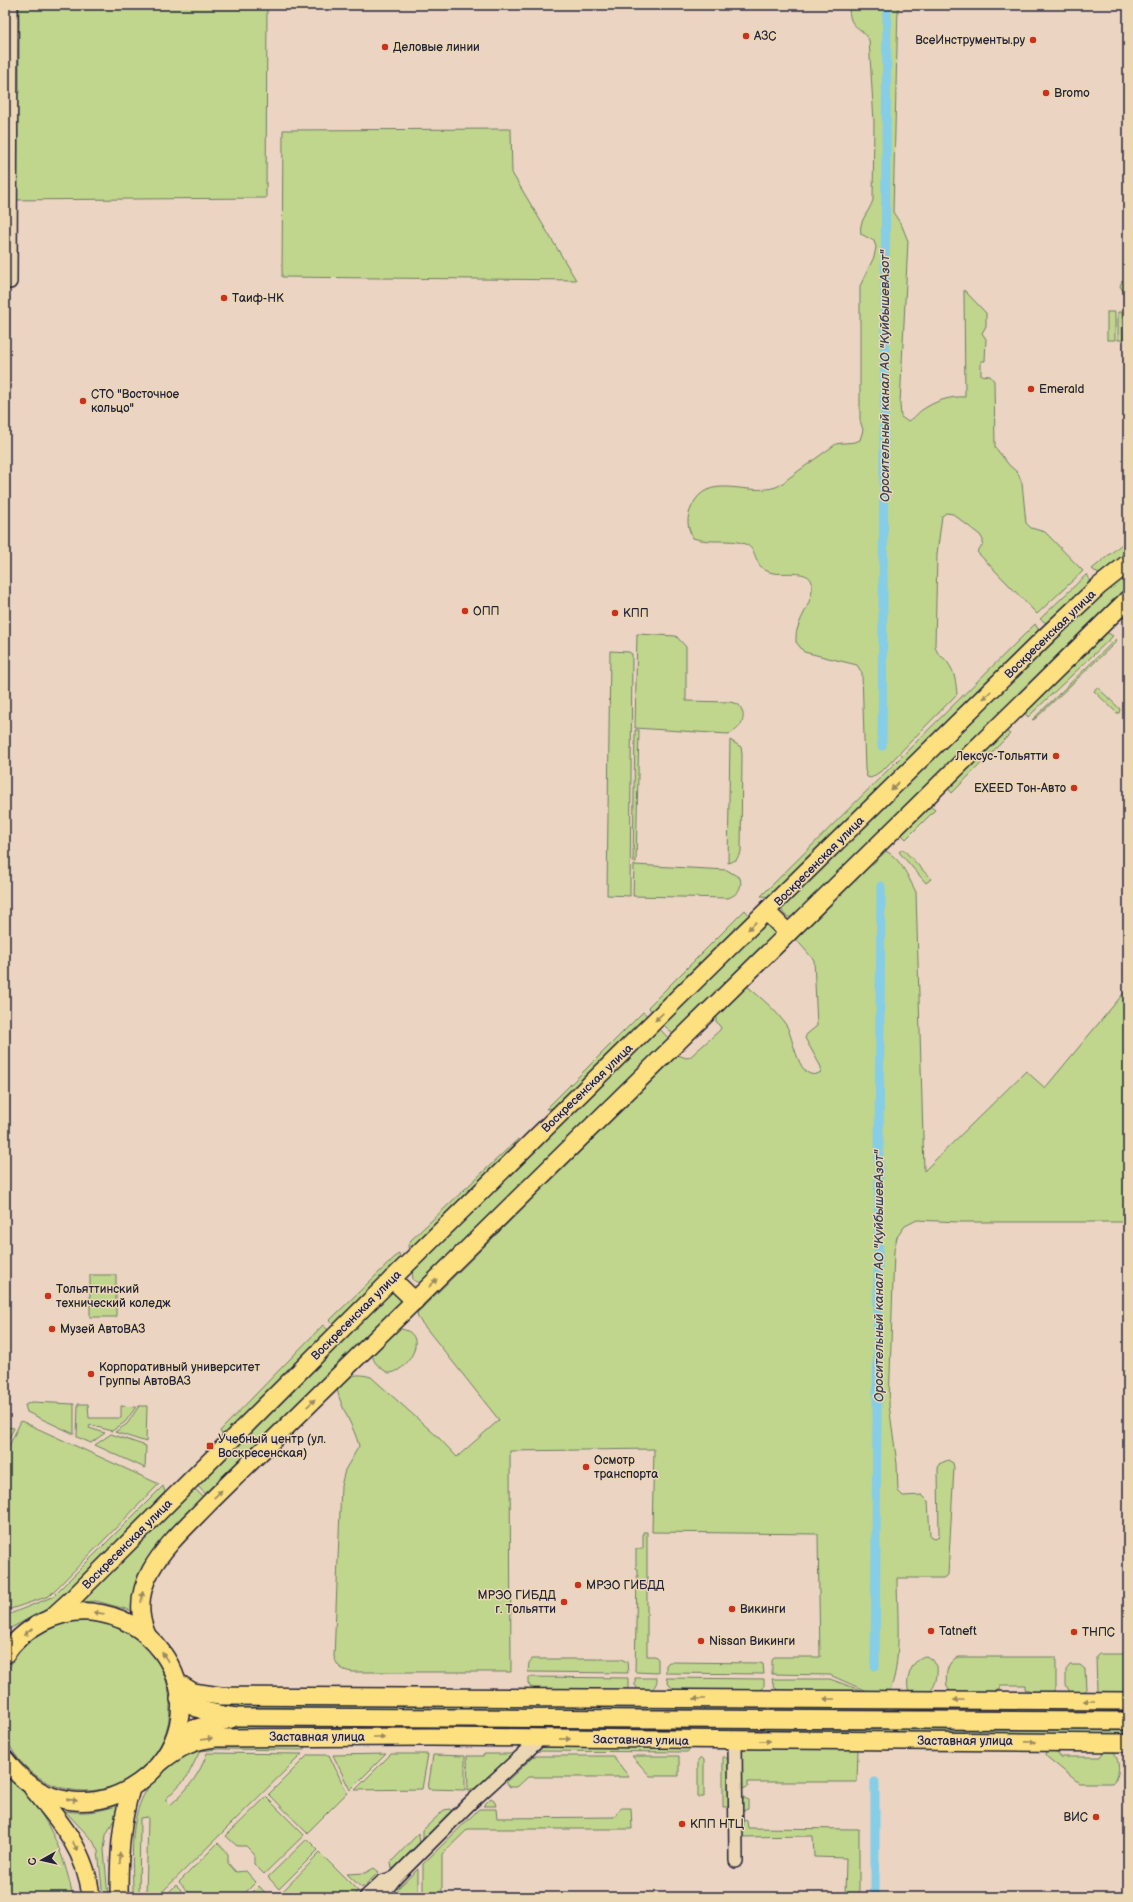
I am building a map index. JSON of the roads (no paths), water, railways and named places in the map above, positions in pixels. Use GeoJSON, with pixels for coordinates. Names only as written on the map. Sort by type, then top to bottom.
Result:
{"type":"FeatureCollection","features":[{"type":"Feature","properties":{"kind":"main road","name":"Воскресенская улица"},"geometry":{"type":"LineString","coordinates":[[51,1618],[81,1591],[392,1279],[767,912],[1048,634],[1100,586],[1128,563]]}},
{"type":"Feature","properties":{"kind":"main road"},"geometry":{"type":"LineString","coordinates":[[27,1781],[42,1791],[70,1801],[83,1802],[105,1799],[141,1782],[160,1762],[170,1747],[176,1732],[179,1717],[179,1699],[176,1682],[166,1658],[147,1634],[143,1626],[141,1596],[147,1576],[162,1553],[210,1502],[1128,599]]}},
{"type":"Feature","properties":{"kind":"main road"},"geometry":{"type":"LineString","coordinates":[[767,912],[788,933]]}},
{"type":"Feature","properties":{"kind":"main road"},"geometry":{"type":"LineString","coordinates":[[392,1279],[415,1300]]}},
{"type":"Feature","properties":{"kind":"main road"},"geometry":{"type":"LineString","coordinates":[[6,1652],[28,1631],[51,1618],[72,1613],[98,1613],[126,1621],[147,1634]]}},
{"type":"Feature","properties":{"kind":"main road"},"geometry":{"type":"LineString","coordinates":[[176,1682],[193,1692],[220,1696],[1128,1701]]}},
{"type":"Feature","properties":{"kind":"main road","name":"Заставная улица"},"geometry":{"type":"LineString","coordinates":[[179,1699],[190,1706],[203,1711],[237,1717],[1128,1721]]}},
{"type":"Feature","properties":{"kind":"main road","name":"Заставная улица"},"geometry":{"type":"LineString","coordinates":[[170,1747],[193,1729],[237,1717]]}},
{"type":"Feature","properties":{"kind":"main road"},"geometry":{"type":"LineString","coordinates":[[878,1720],[879,1741]]}},
{"type":"Feature","properties":{"kind":"main road","name":"Заставная улица"},"geometry":{"type":"LineString","coordinates":[[160,1762],[173,1752],[186,1745],[198,1740],[216,1738],[1128,1743]]}},
{"type":"Feature","properties":{"kind":"main road"},"geometry":{"type":"LineString","coordinates":[[5,1759],[27,1781],[61,1822],[73,1841],[83,1862],[91,1897]]}},
{"type":"Feature","properties":{"kind":"main road"},"geometry":{"type":"LineString","coordinates":[[119,1897],[120,1836],[131,1788]]}},
{"type":"Feature","properties":{"kind":"street"},"geometry":{"type":"LineString","coordinates":[[10,282],[11,5]]}},
{"type":"Feature","properties":{"kind":"street"},"geometry":{"type":"LineString","coordinates":[[514,1739],[519,1746],[519,1752],[515,1762]]}},
{"type":"Feature","properties":{"kind":"street"},"geometry":{"type":"LineString","coordinates":[[380,1897],[396,1878],[468,1805],[540,1739]]}},
{"type":"Feature","properties":{"kind":"street"},"geometry":{"type":"LineString","coordinates":[[735,1741],[736,1861]]}},
{"type":"Feature","properties":{"kind":"street"},"geometry":{"type":"LineString","coordinates":[[366,1897],[382,1882],[396,1878]]}},
{"type":"Feature","properties":{"kind":"waterway","name":"Оросительный канал АО \"КуйбышевАзот\""},"geometry":{"type":"LineString","coordinates":[[882,746],[887,5]]}},
{"type":"Feature","properties":{"kind":"waterway","name":"Оросительный канал АО \"КуйбышевАзот\""},"geometry":{"type":"LineString","coordinates":[[875,1666],[881,886]]}},
{"type":"Feature","properties":{"kind":"waterway","name":"Оросительный канал АО \"КуйбышевАзот\""},"geometry":{"type":"LineString","coordinates":[[875,1782],[875,1897]]}},
{"type":"Feature","properties":{"kind":"place","name":"АЗС"},"geometry":{"type":"Point","coordinates":[746,36]}},
{"type":"Feature","properties":{"kind":"place","name":"ВсеИнструменты.ру"},"geometry":{"type":"Point","coordinates":[1033,40]}},
{"type":"Feature","properties":{"kind":"place","name":"Деловые линии"},"geometry":{"type":"Point","coordinates":[385,47]}},
{"type":"Feature","properties":{"kind":"place","name":"Bromo"},"geometry":{"type":"Point","coordinates":[1046,93]}},
{"type":"Feature","properties":{"kind":"place","name":"Таиф-НК"},"geometry":{"type":"Point","coordinates":[224,298]}},
{"type":"Feature","properties":{"kind":"place","name":"Emerald"},"geometry":{"type":"Point","coordinates":[1031,389]}},
{"type":"Feature","properties":{"kind":"place","name":"СТО \"Восточное кольцо\""},"geometry":{"type":"Point","coordinates":[83,401]}},
{"type":"Feature","properties":{"kind":"place","name":"ОПП"},"geometry":{"type":"Point","coordinates":[465,611]}},
{"type":"Feature","properties":{"kind":"place","name":"КПП"},"geometry":{"type":"Point","coordinates":[615,613]}},
{"type":"Feature","properties":{"kind":"place","name":"Лексус-Тольятти"},"geometry":{"type":"Point","coordinates":[1056,756]}},
{"type":"Feature","properties":{"kind":"place","name":"EXEED Тон-Авто"},"geometry":{"type":"Point","coordinates":[1074,788]}},
{"type":"Feature","properties":{"kind":"place","name":"Тольяттинский технический коледж"},"geometry":{"type":"Point","coordinates":[48,1296]}},
{"type":"Feature","properties":{"kind":"place","name":"Музей АвтоВАЗ"},"geometry":{"type":"Point","coordinates":[52,1329]}},
{"type":"Feature","properties":{"kind":"place","name":"Корпоративный университет Группы АвтоВАЗ"},"geometry":{"type":"Point","coordinates":[91,1374]}},
{"type":"Feature","properties":{"kind":"place","name":"Учебный центр (ул. Воскресенская)"},"geometry":{"type":"Point","coordinates":[210,1446]}},
{"type":"Feature","properties":{"kind":"place","name":"Осмотр транспорта"},"geometry":{"type":"Point","coordinates":[586,1467]}},
{"type":"Feature","properties":{"kind":"place","name":"МРЭО ГИБДД"},"geometry":{"type":"Point","coordinates":[578,1585]}},
{"type":"Feature","properties":{"kind":"place","name":"МРЭО ГИБДД г. Тольятти"},"geometry":{"type":"Point","coordinates":[564,1602]}},
{"type":"Feature","properties":{"kind":"place","name":"Викинги"},"geometry":{"type":"Point","coordinates":[732,1609]}},
{"type":"Feature","properties":{"kind":"place","name":"Tatneft"},"geometry":{"type":"Point","coordinates":[931,1631]}},
{"type":"Feature","properties":{"kind":"place","name":"ТНПС"},"geometry":{"type":"Point","coordinates":[1074,1632]}},
{"type":"Feature","properties":{"kind":"place","name":"Nissan Викинги"},"geometry":{"type":"Point","coordinates":[701,1641]}},
{"type":"Feature","properties":{"kind":"place","name":"ВИС"},"geometry":{"type":"Point","coordinates":[1096,1817]}},
{"type":"Feature","properties":{"kind":"place","name":"КПП НТЦ"},"geometry":{"type":"Point","coordinates":[682,1824]}}]}
